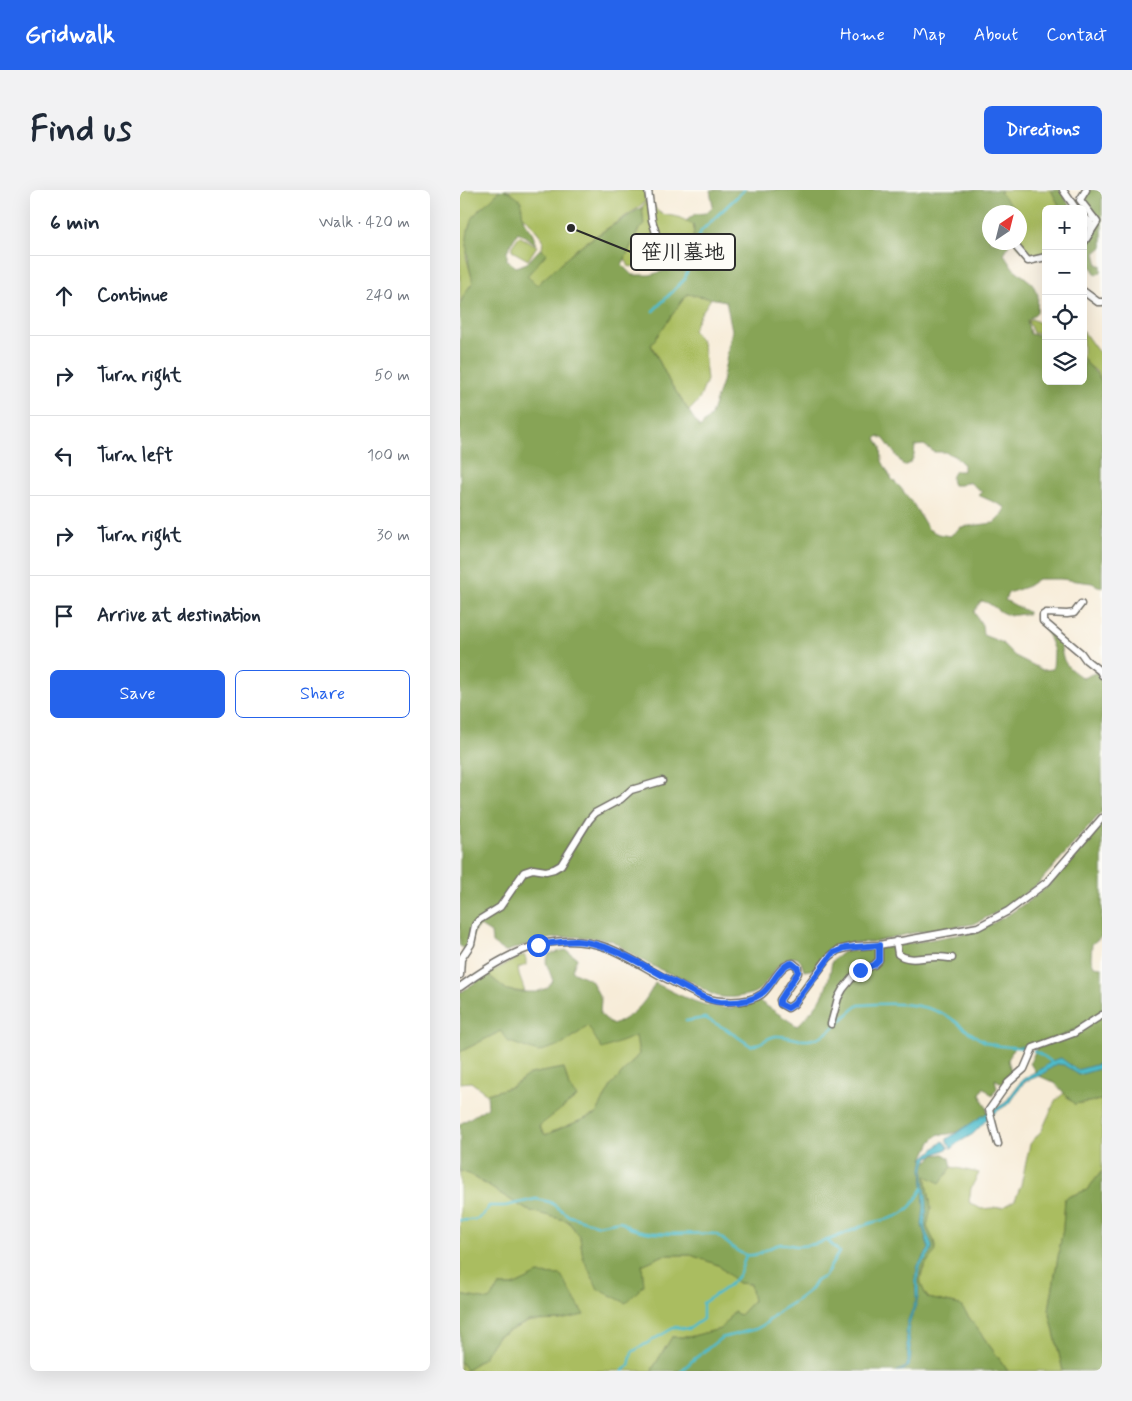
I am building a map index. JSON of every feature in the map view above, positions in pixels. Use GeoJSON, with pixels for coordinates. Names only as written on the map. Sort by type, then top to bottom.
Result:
{"type":"FeatureCollection","features":[{"type":"Feature","properties":{"kind":"street"},"geometry":{"type":"LineString","coordinates":[[648,190],[649,206],[664,260]]}},
{"type":"Feature","properties":{"kind":"street"},"geometry":{"type":"LineString","coordinates":[[1063,190],[1073,205]]}},
{"type":"Feature","properties":{"kind":"street"},"geometry":{"type":"LineString","coordinates":[[1086,190],[1080,200],[1097,222],[1087,237]]}},
{"type":"Feature","properties":{"kind":"street"},"geometry":{"type":"LineString","coordinates":[[1087,219],[1090,222],[1089,234]]}},
{"type":"Feature","properties":{"kind":"street"},"geometry":{"type":"LineString","coordinates":[[1021,250],[1028,261],[1042,258]]}},
{"type":"Feature","properties":{"kind":"street"},"geometry":{"type":"LineString","coordinates":[[1087,294],[1098,302],[1102,302]]}},
{"type":"Feature","properties":{"kind":"street"},"geometry":{"type":"LineString","coordinates":[[1081,604],[1074,613],[1046,613],[1043,615],[1043,621],[1082,652],[1086,660],[1100,671],[1102,676]]}},
{"type":"Feature","properties":{"kind":"street"},"geometry":{"type":"LineString","coordinates":[[460,975],[461,959],[471,944],[475,925],[479,920],[500,907],[524,872],[533,869],[546,871],[554,869],[561,864],[595,813],[621,799],[631,790],[662,781]]}},
{"type":"Feature","properties":{"kind":"street"},"geometry":{"type":"LineString","coordinates":[[460,987],[490,965],[511,955],[538,945],[558,941],[577,941],[609,949],[700,996],[720,1002],[738,1002],[756,997],[763,993],[786,964],[792,963],[798,968],[798,972],[780,1000],[780,1004],[788,1008],[794,1004],[833,953],[845,948],[879,945],[978,927],[1008,911],[1047,882],[1102,818]]}},
{"type":"Feature","properties":{"kind":"street"},"geometry":{"type":"LineString","coordinates":[[896,942],[898,954],[904,958],[952,958]]}},
{"type":"Feature","properties":{"kind":"street"},"geometry":{"type":"LineString","coordinates":[[831,1024],[838,998],[843,990],[856,973],[874,965],[879,960],[879,945]]}},
{"type":"Feature","properties":{"kind":"street"},"geometry":{"type":"LineString","coordinates":[[998,1144],[989,1114],[990,1108],[1008,1083],[1024,1069],[1034,1048],[1074,1033],[1102,1015]]}},
{"type":"Feature","properties":{"kind":"green space"},"geometry":{"type":"Polygon","coordinates":[[[460,190],[499,190],[494,199],[479,209],[466,256],[473,282],[460,304],[460,190]]]}},
{"type":"Feature","properties":{"kind":"green space"},"geometry":{"type":"Polygon","coordinates":[[[499,190],[509,191],[521,201],[523,219],[532,232],[536,244],[518,232],[507,251],[507,260],[516,267],[527,263],[540,249],[547,253],[527,276],[537,285],[579,247],[642,207],[644,226],[639,229],[622,265],[632,275],[650,275],[670,269],[682,271],[695,260],[691,257],[693,224],[686,221],[695,214],[706,213],[713,206],[710,190],[1002,190],[1000,193],[1012,205],[982,205],[982,250],[1006,250],[1004,254],[1013,268],[1032,283],[1038,295],[1037,312],[1027,321],[1030,334],[1042,333],[1042,385],[1087,385],[1087,363],[1102,382],[1102,588],[1092,583],[1061,579],[1038,579],[1026,587],[1008,593],[1005,600],[1028,612],[1028,614],[1007,614],[981,601],[974,612],[982,625],[983,635],[1001,642],[1015,656],[1043,670],[1053,669],[1054,651],[1046,630],[1050,630],[1060,637],[1063,657],[1067,666],[1083,678],[1097,672],[1102,683],[1102,812],[1038,884],[1001,910],[974,924],[913,933],[872,942],[847,943],[832,949],[816,969],[804,971],[801,962],[797,958],[784,960],[758,991],[734,997],[713,995],[690,981],[648,963],[611,940],[577,937],[553,938],[505,952],[492,943],[491,933],[480,926],[475,930],[465,949],[460,946],[460,304],[473,282],[467,253],[467,234],[474,217],[499,190]],[[687,294],[651,345],[669,381],[700,428],[711,415],[722,382],[732,330],[726,301],[687,294]],[[878,436],[876,439],[881,447],[882,461],[891,478],[914,505],[928,529],[938,534],[950,536],[961,527],[994,523],[1004,513],[1005,507],[978,495],[982,492],[969,482],[953,485],[951,479],[955,471],[963,471],[963,464],[956,457],[945,452],[934,452],[924,445],[915,446],[912,461],[904,466],[884,439],[878,436]]]}},
{"type":"Feature","properties":{"kind":"green space"},"geometry":{"type":"Polygon","coordinates":[[[505,190],[645,190],[645,201],[638,208],[579,247],[537,285],[526,276],[541,259],[543,239],[525,217],[523,219],[505,190]]]}},
{"type":"Feature","properties":{"kind":"green space"},"geometry":{"type":"Polygon","coordinates":[[[1002,190],[1051,190],[1059,205],[1042,205],[1042,256],[1029,258],[1022,250],[1027,250],[1027,205],[1012,205],[1000,193],[1002,190]]]}},
{"type":"Feature","properties":{"kind":"green space"},"geometry":{"type":"Polygon","coordinates":[[[1051,190],[1060,190],[1069,205],[1059,205],[1051,190]]]}},
{"type":"Feature","properties":{"kind":"green space"},"geometry":{"type":"Polygon","coordinates":[[[1089,190],[1102,190],[1102,247],[1095,253],[1098,265],[1101,265],[1101,272],[1096,275],[1087,261],[1087,243],[1099,221],[1097,215],[1083,199],[1089,190]]]}},
{"type":"Feature","properties":{"kind":"green space"},"geometry":{"type":"Polygon","coordinates":[[[646,201],[652,202],[662,214],[678,217],[693,223],[691,256],[695,260],[687,267],[668,258],[662,262],[629,267],[625,258],[639,229],[644,226],[642,207],[646,201]]]}},
{"type":"Feature","properties":{"kind":"green space"},"geometry":{"type":"Polygon","coordinates":[[[519,236],[537,246],[528,260],[512,251],[512,246],[519,236]]]}},
{"type":"Feature","properties":{"kind":"green space"},"geometry":{"type":"Polygon","coordinates":[[[687,294],[712,297],[693,330],[703,344],[707,380],[699,400],[689,411],[669,381],[651,344],[687,294]]]}},
{"type":"Feature","properties":{"kind":"green space"},"geometry":{"type":"Polygon","coordinates":[[[1032,319],[1042,324],[1042,332],[1033,333],[1028,321],[1032,319]]]}},
{"type":"Feature","properties":{"kind":"green space"},"geometry":{"type":"Polygon","coordinates":[[[1087,337],[1102,355],[1102,382],[1096,371],[1087,364],[1087,337]]]}},
{"type":"Feature","properties":{"kind":"green space"},"geometry":{"type":"Polygon","coordinates":[[[1102,824],[1102,936],[1092,944],[1091,959],[1094,966],[1102,967],[1102,1013],[1077,1028],[1051,1040],[1031,1047],[1014,1047],[1008,1060],[1012,1074],[1004,1085],[995,1079],[997,1088],[992,1096],[984,1087],[980,1094],[987,1109],[987,1114],[958,1131],[939,1134],[931,1142],[923,1159],[928,1161],[933,1155],[943,1154],[950,1158],[952,1167],[940,1183],[926,1176],[931,1208],[927,1227],[934,1241],[936,1251],[923,1268],[920,1278],[921,1284],[928,1298],[960,1305],[1008,1371],[651,1371],[672,1337],[689,1337],[720,1329],[734,1312],[740,1315],[753,1301],[750,1284],[738,1283],[718,1265],[691,1255],[664,1255],[642,1265],[644,1285],[626,1303],[598,1289],[583,1258],[580,1237],[568,1221],[527,1210],[469,1174],[460,1171],[460,1124],[488,1107],[487,1094],[511,1087],[530,1074],[564,1068],[569,1087],[577,1097],[539,1126],[545,1135],[596,1114],[611,1086],[639,1054],[636,1036],[602,1049],[588,1026],[563,1044],[538,1052],[507,1041],[501,1031],[460,1052],[460,993],[487,974],[507,990],[536,992],[547,988],[553,981],[546,962],[549,954],[566,950],[577,958],[572,971],[591,980],[601,999],[600,1014],[613,1025],[638,1008],[655,983],[702,1004],[722,1008],[739,1007],[759,1001],[797,1026],[812,1011],[822,997],[828,982],[832,961],[843,952],[889,947],[978,931],[1008,915],[1049,885],[1102,824]]]}},
{"type":"Feature","properties":{"kind":"green space"},"geometry":{"type":"Polygon","coordinates":[[[524,955],[526,965],[518,968],[525,992],[507,990],[487,974],[524,955]]]}},
{"type":"Feature","properties":{"kind":"green space"},"geometry":{"type":"Polygon","coordinates":[[[1102,1017],[1102,1100],[1074,1104],[1055,1083],[1037,1075],[1030,1063],[1037,1047],[1102,1017]]]}},
{"type":"Feature","properties":{"kind":"green space"},"geometry":{"type":"Polygon","coordinates":[[[588,1026],[636,1036],[639,1054],[611,1086],[596,1114],[545,1135],[539,1126],[569,1087],[564,1068],[530,1074],[511,1087],[487,1094],[471,1082],[460,1083],[460,1052],[501,1031],[563,1044],[588,1026]]]}},
{"type":"Feature","properties":{"kind":"green space"},"geometry":{"type":"Polygon","coordinates":[[[1064,1093],[1074,1104],[1102,1100],[1102,1171],[1087,1190],[1065,1198],[1063,1228],[1049,1310],[1063,1371],[1008,1371],[960,1305],[928,1298],[923,1289],[921,1278],[923,1269],[929,1259],[934,1241],[927,1227],[931,1208],[926,1175],[947,1172],[952,1167],[979,1173],[971,1188],[969,1202],[981,1209],[1003,1207],[1015,1200],[1021,1185],[1030,1144],[1042,1130],[1055,1101],[1064,1093]]]}},
{"type":"Feature","properties":{"kind":"green space"},"geometry":{"type":"Polygon","coordinates":[[[460,1171],[469,1174],[527,1210],[568,1221],[580,1237],[583,1258],[642,1265],[664,1255],[691,1255],[718,1265],[738,1283],[750,1284],[753,1301],[740,1315],[733,1312],[721,1329],[689,1337],[672,1337],[651,1371],[460,1371],[460,1361],[466,1370],[483,1358],[498,1336],[530,1321],[560,1320],[539,1274],[513,1286],[499,1286],[489,1301],[460,1295],[460,1171]]]}},
{"type":"Feature","properties":{"kind":"green space"},"geometry":{"type":"Polygon","coordinates":[[[1102,1171],[1102,1371],[1063,1371],[1049,1310],[1063,1228],[1065,1198],[1087,1190],[1102,1171]]]}},
{"type":"Feature","properties":{"kind":"green space"},"geometry":{"type":"Polygon","coordinates":[[[538,1274],[561,1275],[584,1315],[560,1320],[529,1321],[498,1336],[483,1358],[466,1370],[460,1361],[460,1295],[489,1300],[499,1286],[513,1286],[538,1274]]]}},
{"type":"Feature","properties":{"kind":"water"},"geometry":{"type":"Polygon","coordinates":[[[1061,1058],[1077,1070],[1102,1063],[1102,1068],[1079,1075],[1064,1065],[1057,1064],[1041,1075],[1024,1082],[1010,1103],[991,1115],[973,1134],[956,1144],[952,1149],[947,1139],[1005,1103],[1022,1080],[1051,1061],[1061,1058]]]}},
{"type":"Feature","properties":{"kind":"water"},"geometry":{"type":"Polygon","coordinates":[[[943,1141],[949,1148],[928,1157],[925,1163],[924,1181],[927,1205],[925,1228],[932,1249],[919,1272],[918,1298],[909,1327],[910,1361],[908,1366],[904,1370],[897,1371],[906,1367],[908,1361],[906,1331],[916,1300],[915,1277],[918,1265],[929,1249],[922,1225],[924,1207],[922,1168],[924,1158],[943,1141]]]}},
{"type":"Feature","properties":{"kind":"waterway"},"geometry":{"type":"LineString","coordinates":[[653,311],[685,279],[687,271],[697,263],[695,248],[701,231],[744,190]]}},
{"type":"Feature","properties":{"kind":"waterway"},"geometry":{"type":"LineString","coordinates":[[686,1021],[705,1018],[726,1029],[751,1046],[776,1036],[804,1040],[816,1038],[829,1031],[859,1005],[905,1004],[939,1012],[980,1039],[991,1044],[1029,1049]]}},
{"type":"Feature","properties":{"kind":"waterway"},"geometry":{"type":"LineString","coordinates":[[1034,1051],[1053,1063]]}},
{"type":"Feature","properties":{"kind":"waterway"},"geometry":{"type":"LineString","coordinates":[[460,1220],[478,1219],[489,1206],[505,1206],[536,1199],[550,1202],[569,1216],[598,1225],[620,1221],[628,1227],[652,1233],[715,1234],[737,1251],[746,1255],[752,1255],[781,1244],[797,1246],[818,1243],[868,1224],[897,1216],[911,1206],[923,1188]]}},
{"type":"Feature","properties":{"kind":"waterway"},"geometry":{"type":"LineString","coordinates":[[681,1371],[721,1338],[756,1329],[811,1289],[816,1281],[825,1276],[839,1252],[827,1240]]}},
{"type":"Feature","properties":{"kind":"waterway"},"geometry":{"type":"LineString","coordinates":[[622,1371],[629,1366],[632,1352],[675,1327],[689,1329],[703,1319],[703,1303],[736,1278],[746,1255]]}},
{"type":"Feature","properties":{"kind":"place","name":"笹川墓地"},"geometry":{"type":"Point","coordinates":[571,228]}},
{"type":"Feature","properties":{"kind":"route"},"geometry":{"type":"LineString","coordinates":[[538,945],[558,941],[577,941],[609,949],[700,996],[720,1002],[738,1002],[756,997],[763,993],[786,964],[790,962],[797,965],[799,970],[780,1000],[780,1004],[788,1008],[792,1007],[833,953],[856,946],[879,945],[879,960],[874,965],[860,970]]}}]}
